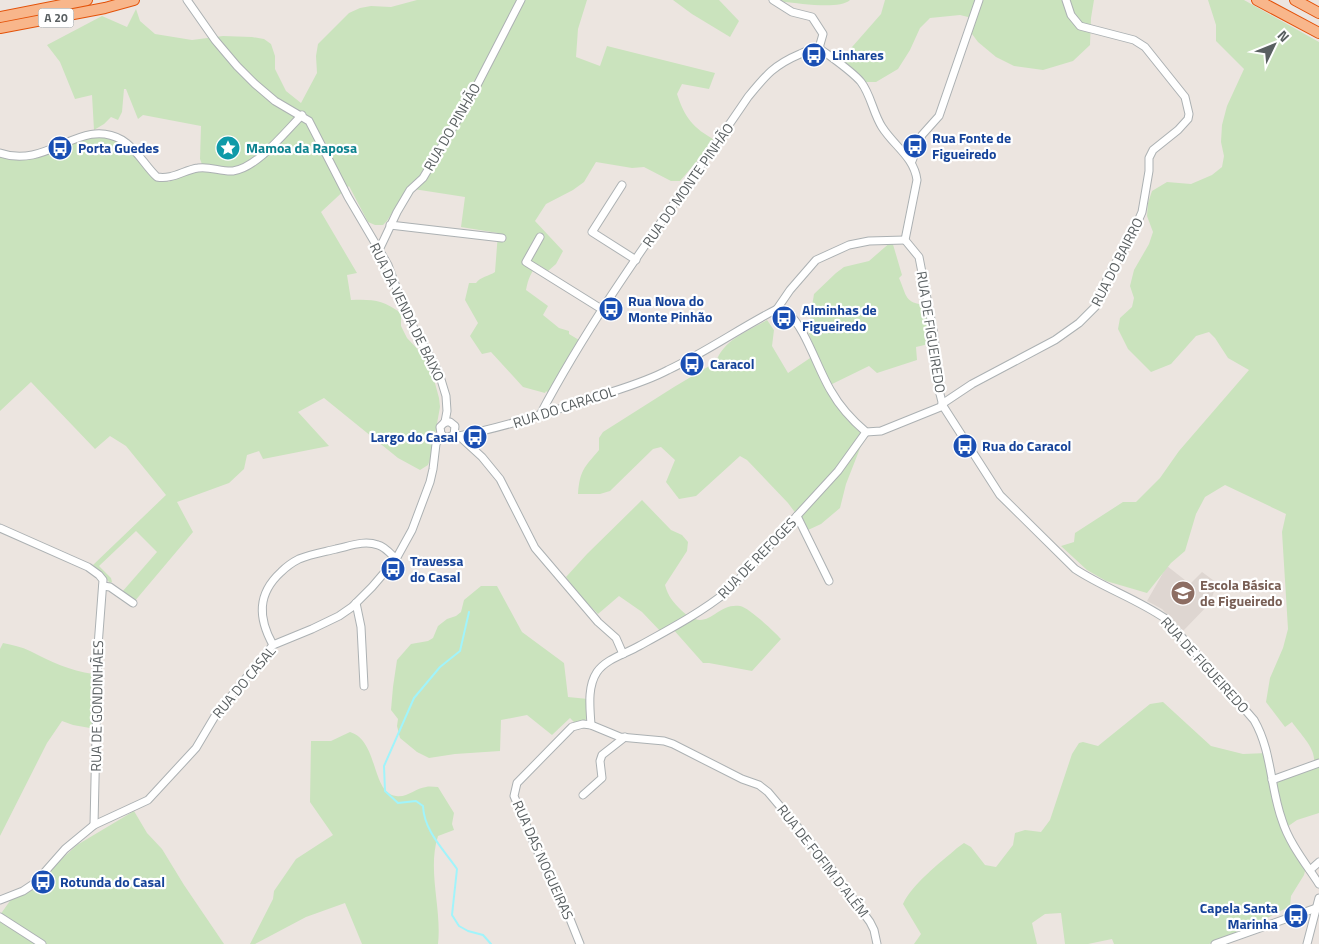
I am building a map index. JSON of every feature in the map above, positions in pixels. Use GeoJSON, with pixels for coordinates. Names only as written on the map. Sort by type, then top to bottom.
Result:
{"type":"FeatureCollection","features":[{"type":"Feature","properties":{"kind":"highway","name":"A 20"},"geometry":{"type":"LineString","coordinates":[[0,17],[87,0]]}},
{"type":"Feature","properties":{"kind":"highway","name":"A 20"},"geometry":{"type":"LineString","coordinates":[[2,28],[106,8],[134,0]]}},
{"type":"Feature","properties":{"kind":"highway"},"geometry":{"type":"LineString","coordinates":[[1256,0],[1319,33]]}},
{"type":"Feature","properties":{"kind":"highway"},"geometry":{"type":"LineString","coordinates":[[1295,0],[1319,13]]}},
{"type":"Feature","properties":{"kind":"street","name":"RUA DA VENDA DE BAIXO"},"geometry":{"type":"LineString","coordinates":[[187,0],[215,40],[237,66],[270,98],[302,115],[309,121],[348,197],[388,265],[406,314],[439,373],[446,396],[447,411],[445,422]]}},
{"type":"Feature","properties":{"kind":"street","name":"RUA DO PINHÃO"},"geometry":{"type":"LineString","coordinates":[[379,250],[390,225],[410,190],[423,178],[471,97],[521,0]]}},
{"type":"Feature","properties":{"kind":"street"},"geometry":{"type":"LineString","coordinates":[[773,0],[792,12],[812,17],[823,34],[819,48],[860,81],[871,98],[881,126],[903,154],[912,161],[917,180],[906,240],[869,241],[849,245],[816,260],[790,290],[777,309],[786,311],[794,319],[804,335],[819,370],[840,406],[866,432],[881,431],[943,405]]}},
{"type":"Feature","properties":{"kind":"street"},"geometry":{"type":"LineString","coordinates":[[912,161],[922,135],[939,116],[979,0]]}},
{"type":"Feature","properties":{"kind":"street","name":"RUA DO BAIRRO"},"geometry":{"type":"LineString","coordinates":[[943,405],[972,384],[1055,340],[1079,323],[1096,306],[1103,294],[1108,277],[1142,212],[1149,158],[1153,150],[1188,119],[1189,114],[1185,97],[1144,47],[1134,40],[1080,26],[1071,15],[1066,0]]}},
{"type":"Feature","properties":{"kind":"street","name":"RUA DO MONTE PINHÃO"},"geometry":{"type":"LineString","coordinates":[[540,415],[562,373],[603,310],[748,97],[766,75],[782,62],[813,48],[819,48]]}},
{"type":"Feature","properties":{"kind":"street"},"geometry":{"type":"LineString","coordinates":[[0,153],[9,156],[31,156],[88,134],[106,134],[125,142],[157,177],[163,178],[198,168],[234,171],[246,167],[257,159],[302,115]]}},
{"type":"Feature","properties":{"kind":"street"},"geometry":{"type":"LineString","coordinates":[[622,185],[592,232],[636,260]]}},
{"type":"Feature","properties":{"kind":"street"},"geometry":{"type":"LineString","coordinates":[[390,225],[502,238]]}},
{"type":"Feature","properties":{"kind":"street"},"geometry":{"type":"LineString","coordinates":[[540,237],[526,262],[603,310]]}},
{"type":"Feature","properties":{"kind":"street","name":"RUA DE FIGUEIREDO"},"geometry":{"type":"LineString","coordinates":[[906,240],[919,258],[934,335],[939,390],[943,405],[1000,495],[1075,569],[1089,578],[1154,610],[1166,619],[1254,720],[1262,734],[1282,821],[1319,884]]}},
{"type":"Feature","properties":{"kind":"street","name":"RUA DO CARACOL"},"geometry":{"type":"LineString","coordinates":[[457,436],[496,428],[540,415],[666,372],[777,309]]}},
{"type":"Feature","properties":{"kind":"street"},"geometry":{"type":"LineString","coordinates":[[457,436],[446,438],[441,434],[440,427],[445,422],[450,422],[454,426],[457,436],[482,458],[500,479],[535,548],[598,622],[616,638],[623,654],[615,657],[597,672],[591,692],[591,725]]}},
{"type":"Feature","properties":{"kind":"street","name":"RUA DE REFOGES"},"geometry":{"type":"LineString","coordinates":[[623,654],[712,604],[729,590],[838,471],[866,432]]}},
{"type":"Feature","properties":{"kind":"street","name":"RUA DO CASAL"},"geometry":{"type":"LineString","coordinates":[[0,900],[23,891],[35,883],[60,854],[94,825],[148,800],[196,748],[215,716],[273,645],[339,616],[356,603],[396,559],[412,530],[430,482],[436,444],[441,434]]}},
{"type":"Feature","properties":{"kind":"street"},"geometry":{"type":"LineString","coordinates":[[797,516],[829,581]]}},
{"type":"Feature","properties":{"kind":"street"},"geometry":{"type":"LineString","coordinates":[[0,528],[88,567],[99,575],[103,586],[116,590],[133,603]]}},
{"type":"Feature","properties":{"kind":"street"},"geometry":{"type":"LineString","coordinates":[[273,645],[264,626],[262,606],[264,595],[269,585],[286,567],[298,560],[318,553],[364,543],[379,545],[396,559]]}},
{"type":"Feature","properties":{"kind":"street","name":"RUA DE GONDINHÃES"},"geometry":{"type":"LineString","coordinates":[[94,825],[98,646],[103,586]]}},
{"type":"Feature","properties":{"kind":"street"},"geometry":{"type":"LineString","coordinates":[[356,603],[362,627],[364,686]]}},
{"type":"Feature","properties":{"kind":"street","name":"RUA DAS NOGUEIRAS"},"geometry":{"type":"LineString","coordinates":[[580,944],[514,796],[517,783],[572,727],[583,724],[591,725]]}},
{"type":"Feature","properties":{"kind":"street","name":"RUA DE FOFIM D´ALÉM"},"geometry":{"type":"LineString","coordinates":[[591,725],[605,732],[625,738],[664,741],[673,744],[742,779],[759,785],[768,792],[822,856],[870,922],[877,944]]}},
{"type":"Feature","properties":{"kind":"street"},"geometry":{"type":"LineString","coordinates":[[583,795],[602,778],[600,761],[602,755],[625,738]]}},
{"type":"Feature","properties":{"kind":"street"},"geometry":{"type":"LineString","coordinates":[[1272,780],[1319,763]]}},
{"type":"Feature","properties":{"kind":"street"},"geometry":{"type":"LineString","coordinates":[[1310,870],[1319,862]]}},
{"type":"Feature","properties":{"kind":"street"},"geometry":{"type":"LineString","coordinates":[[1307,944],[1319,898]]}},
{"type":"Feature","properties":{"kind":"street"},"geometry":{"type":"LineString","coordinates":[[1215,944],[1318,907]]}},
{"type":"Feature","properties":{"kind":"street"},"geometry":{"type":"LineString","coordinates":[[0,917],[42,944]]}},
{"type":"Feature","properties":{"kind":"shaded area","name":"Escola Básica de Figueiredo"},"geometry":{"type":"Polygon","coordinates":[[[1167,566],[1190,584],[1202,572],[1217,583],[1210,603],[1183,631],[1162,609],[1147,601],[1167,566]]]}},
{"type":"Feature","properties":{"kind":"green space"},"geometry":{"type":"Polygon","coordinates":[[[417,0],[587,0],[578,29],[576,57],[600,66],[607,46],[715,73],[709,89],[682,84],[677,94],[683,110],[691,122],[715,140],[680,181],[671,181],[644,167],[632,168],[596,162],[584,182],[546,204],[535,221],[563,251],[556,264],[548,271],[539,265],[536,267],[530,276],[526,290],[548,306],[543,315],[559,328],[569,331],[569,334],[579,340],[574,347],[577,350],[550,395],[546,391],[545,393],[523,387],[491,352],[482,354],[470,336],[478,323],[465,300],[469,283],[476,283],[495,272],[498,233],[461,227],[465,197],[407,188],[387,221],[383,225],[375,225],[368,222],[349,186],[321,212],[357,273],[347,275],[351,300],[377,301],[389,305],[401,313],[401,326],[407,338],[426,358],[432,372],[440,407],[428,465],[420,470],[398,458],[324,398],[298,412],[329,446],[263,459],[259,451],[247,455],[244,469],[229,483],[177,502],[193,532],[134,602],[122,592],[157,552],[136,531],[99,566],[111,578],[112,582],[110,583],[93,565],[166,495],[126,446],[110,436],[95,449],[31,382],[0,411],[0,153],[22,158],[89,132],[130,144],[150,171],[169,182],[173,178],[203,167],[200,159],[201,126],[143,115],[138,119],[126,89],[124,89],[122,112],[118,120],[111,117],[94,130],[92,95],[75,99],[60,62],[47,45],[102,16],[127,27],[136,9],[140,21],[155,34],[192,40],[223,36],[264,39],[271,44],[275,56],[275,69],[286,91],[301,103],[317,73],[316,56],[318,44],[349,13],[360,8],[371,6],[391,7],[417,0]]]}},
{"type":"Feature","properties":{"kind":"green space"},"geometry":{"type":"Polygon","coordinates":[[[673,0],[719,0],[739,21],[730,37],[673,0]]]}},
{"type":"Feature","properties":{"kind":"green space"},"geometry":{"type":"Polygon","coordinates":[[[781,0],[850,0],[837,5],[828,5],[784,2],[781,0]]]}},
{"type":"Feature","properties":{"kind":"green space"},"geometry":{"type":"Polygon","coordinates":[[[885,0],[1094,0],[1090,45],[1073,61],[1043,70],[1014,66],[996,57],[978,42],[972,34],[968,17],[960,15],[930,18],[920,28],[910,50],[898,69],[876,82],[864,82],[838,63],[881,14],[885,0]]]}},
{"type":"Feature","properties":{"kind":"green space"},"geometry":{"type":"Polygon","coordinates":[[[1208,0],[1244,0],[1319,42],[1319,813],[1297,820],[1287,827],[1306,867],[1304,875],[1291,896],[1290,906],[1248,928],[1209,944],[1114,944],[1112,939],[1088,944],[1065,944],[1061,913],[1045,914],[1032,923],[1037,944],[914,944],[921,934],[903,904],[907,896],[920,881],[964,843],[971,847],[985,865],[996,867],[1013,845],[1015,833],[1025,830],[1041,832],[1050,820],[1072,754],[1079,743],[1083,742],[1098,746],[1150,704],[1163,702],[1211,746],[1243,754],[1267,753],[1275,774],[1284,774],[1297,767],[1314,763],[1313,752],[1307,741],[1292,722],[1285,727],[1266,702],[1270,678],[1283,648],[1288,629],[1282,532],[1286,514],[1225,485],[1205,497],[1196,514],[1185,551],[1171,563],[1147,593],[1106,581],[1087,570],[1061,546],[1074,542],[1075,533],[1123,502],[1136,502],[1160,478],[1179,451],[1249,370],[1228,358],[1209,332],[1196,336],[1171,364],[1151,372],[1128,349],[1118,329],[1120,318],[1132,307],[1134,298],[1130,286],[1134,270],[1149,244],[1153,232],[1147,216],[1148,203],[1152,191],[1167,182],[1191,184],[1212,175],[1222,167],[1224,156],[1221,142],[1222,125],[1227,106],[1244,69],[1216,41],[1216,25],[1208,0]]]}},
{"type":"Feature","properties":{"kind":"green space"},"geometry":{"type":"Polygon","coordinates":[[[892,241],[902,275],[899,278],[905,294],[910,300],[926,305],[933,343],[916,347],[917,360],[877,373],[869,366],[826,387],[862,423],[866,433],[846,484],[840,508],[821,524],[808,530],[788,503],[747,460],[740,456],[696,496],[679,499],[666,482],[675,460],[661,447],[653,449],[610,491],[600,494],[578,494],[582,474],[599,450],[599,438],[603,432],[716,362],[724,348],[744,332],[767,320],[774,330],[772,346],[788,373],[816,354],[808,331],[814,294],[844,267],[869,261],[892,241]]]}},
{"type":"Feature","properties":{"kind":"green space"},"geometry":{"type":"Polygon","coordinates":[[[642,500],[671,530],[682,535],[688,542],[687,551],[665,585],[671,599],[681,610],[698,620],[705,619],[731,606],[744,607],[781,639],[752,671],[703,663],[672,628],[662,633],[642,612],[619,596],[598,614],[578,594],[566,577],[642,500]]]}},
{"type":"Feature","properties":{"kind":"green space"},"geometry":{"type":"Polygon","coordinates":[[[481,586],[497,586],[522,632],[564,663],[568,697],[588,699],[589,718],[576,724],[570,718],[552,735],[527,715],[501,720],[500,751],[429,758],[417,752],[400,738],[397,726],[398,719],[391,710],[397,660],[411,644],[428,641],[433,638],[438,626],[461,612],[464,600],[481,586]]]}},
{"type":"Feature","properties":{"kind":"green space"},"geometry":{"type":"Polygon","coordinates":[[[3,643],[24,648],[68,668],[93,674],[92,724],[90,728],[62,721],[47,743],[0,836],[0,649],[3,643]]]}},
{"type":"Feature","properties":{"kind":"green space"},"geometry":{"type":"Polygon","coordinates":[[[350,732],[359,737],[366,745],[382,786],[388,793],[400,796],[422,788],[438,787],[454,813],[452,824],[454,830],[438,836],[435,849],[434,876],[439,930],[438,944],[362,944],[345,903],[306,917],[255,944],[250,944],[273,899],[274,891],[296,859],[333,835],[310,802],[311,741],[331,741],[350,732]]]}},
{"type":"Feature","properties":{"kind":"green space"},"geometry":{"type":"Polygon","coordinates":[[[134,811],[147,833],[162,849],[224,944],[0,944],[0,915],[12,898],[31,891],[45,874],[77,845],[134,811]]]}},
{"type":"Feature","properties":{"kind":"waterway"},"geometry":{"type":"LineString","coordinates":[[469,612],[460,651],[440,667],[414,698],[384,766],[385,791],[398,803],[416,801],[423,806],[424,815],[431,832],[457,869],[452,915],[459,926],[468,931],[483,935],[491,944]]}},
{"type":"Feature","properties":{"kind":"place","name":"Linhares"},"geometry":{"type":"Point","coordinates":[814,55]}},
{"type":"Feature","properties":{"kind":"place","name":"Rua Fonte de Figueiredo"},"geometry":{"type":"Point","coordinates":[915,146]}},
{"type":"Feature","properties":{"kind":"place","name":"Porta Guedes"},"geometry":{"type":"Point","coordinates":[60,148]}},
{"type":"Feature","properties":{"kind":"place","name":"Mamoa da Raposa"},"geometry":{"type":"Point","coordinates":[228,148]}},
{"type":"Feature","properties":{"kind":"place","name":"Rua Nova do Monte Pinhão"},"geometry":{"type":"Point","coordinates":[611,309]}},
{"type":"Feature","properties":{"kind":"place","name":"Alminhas de Figueiredo"},"geometry":{"type":"Point","coordinates":[784,318]}},
{"type":"Feature","properties":{"kind":"place","name":"Caracol"},"geometry":{"type":"Point","coordinates":[692,364]}},
{"type":"Feature","properties":{"kind":"place","name":"Largo do Casal"},"geometry":{"type":"Point","coordinates":[475,437]}},
{"type":"Feature","properties":{"kind":"place","name":"Rua do Caracol"},"geometry":{"type":"Point","coordinates":[965,446]}},
{"type":"Feature","properties":{"kind":"place","name":"Travessa do Casal"},"geometry":{"type":"Point","coordinates":[393,569]}},
{"type":"Feature","properties":{"kind":"place","name":"Escola Básica de Figueiredo"},"geometry":{"type":"Point","coordinates":[1183,593]}},
{"type":"Feature","properties":{"kind":"place","name":"Rotunda do Casal"},"geometry":{"type":"Point","coordinates":[43,882]}},
{"type":"Feature","properties":{"kind":"place","name":"Capela Santa Marinha"},"geometry":{"type":"Point","coordinates":[1296,916]}}]}
